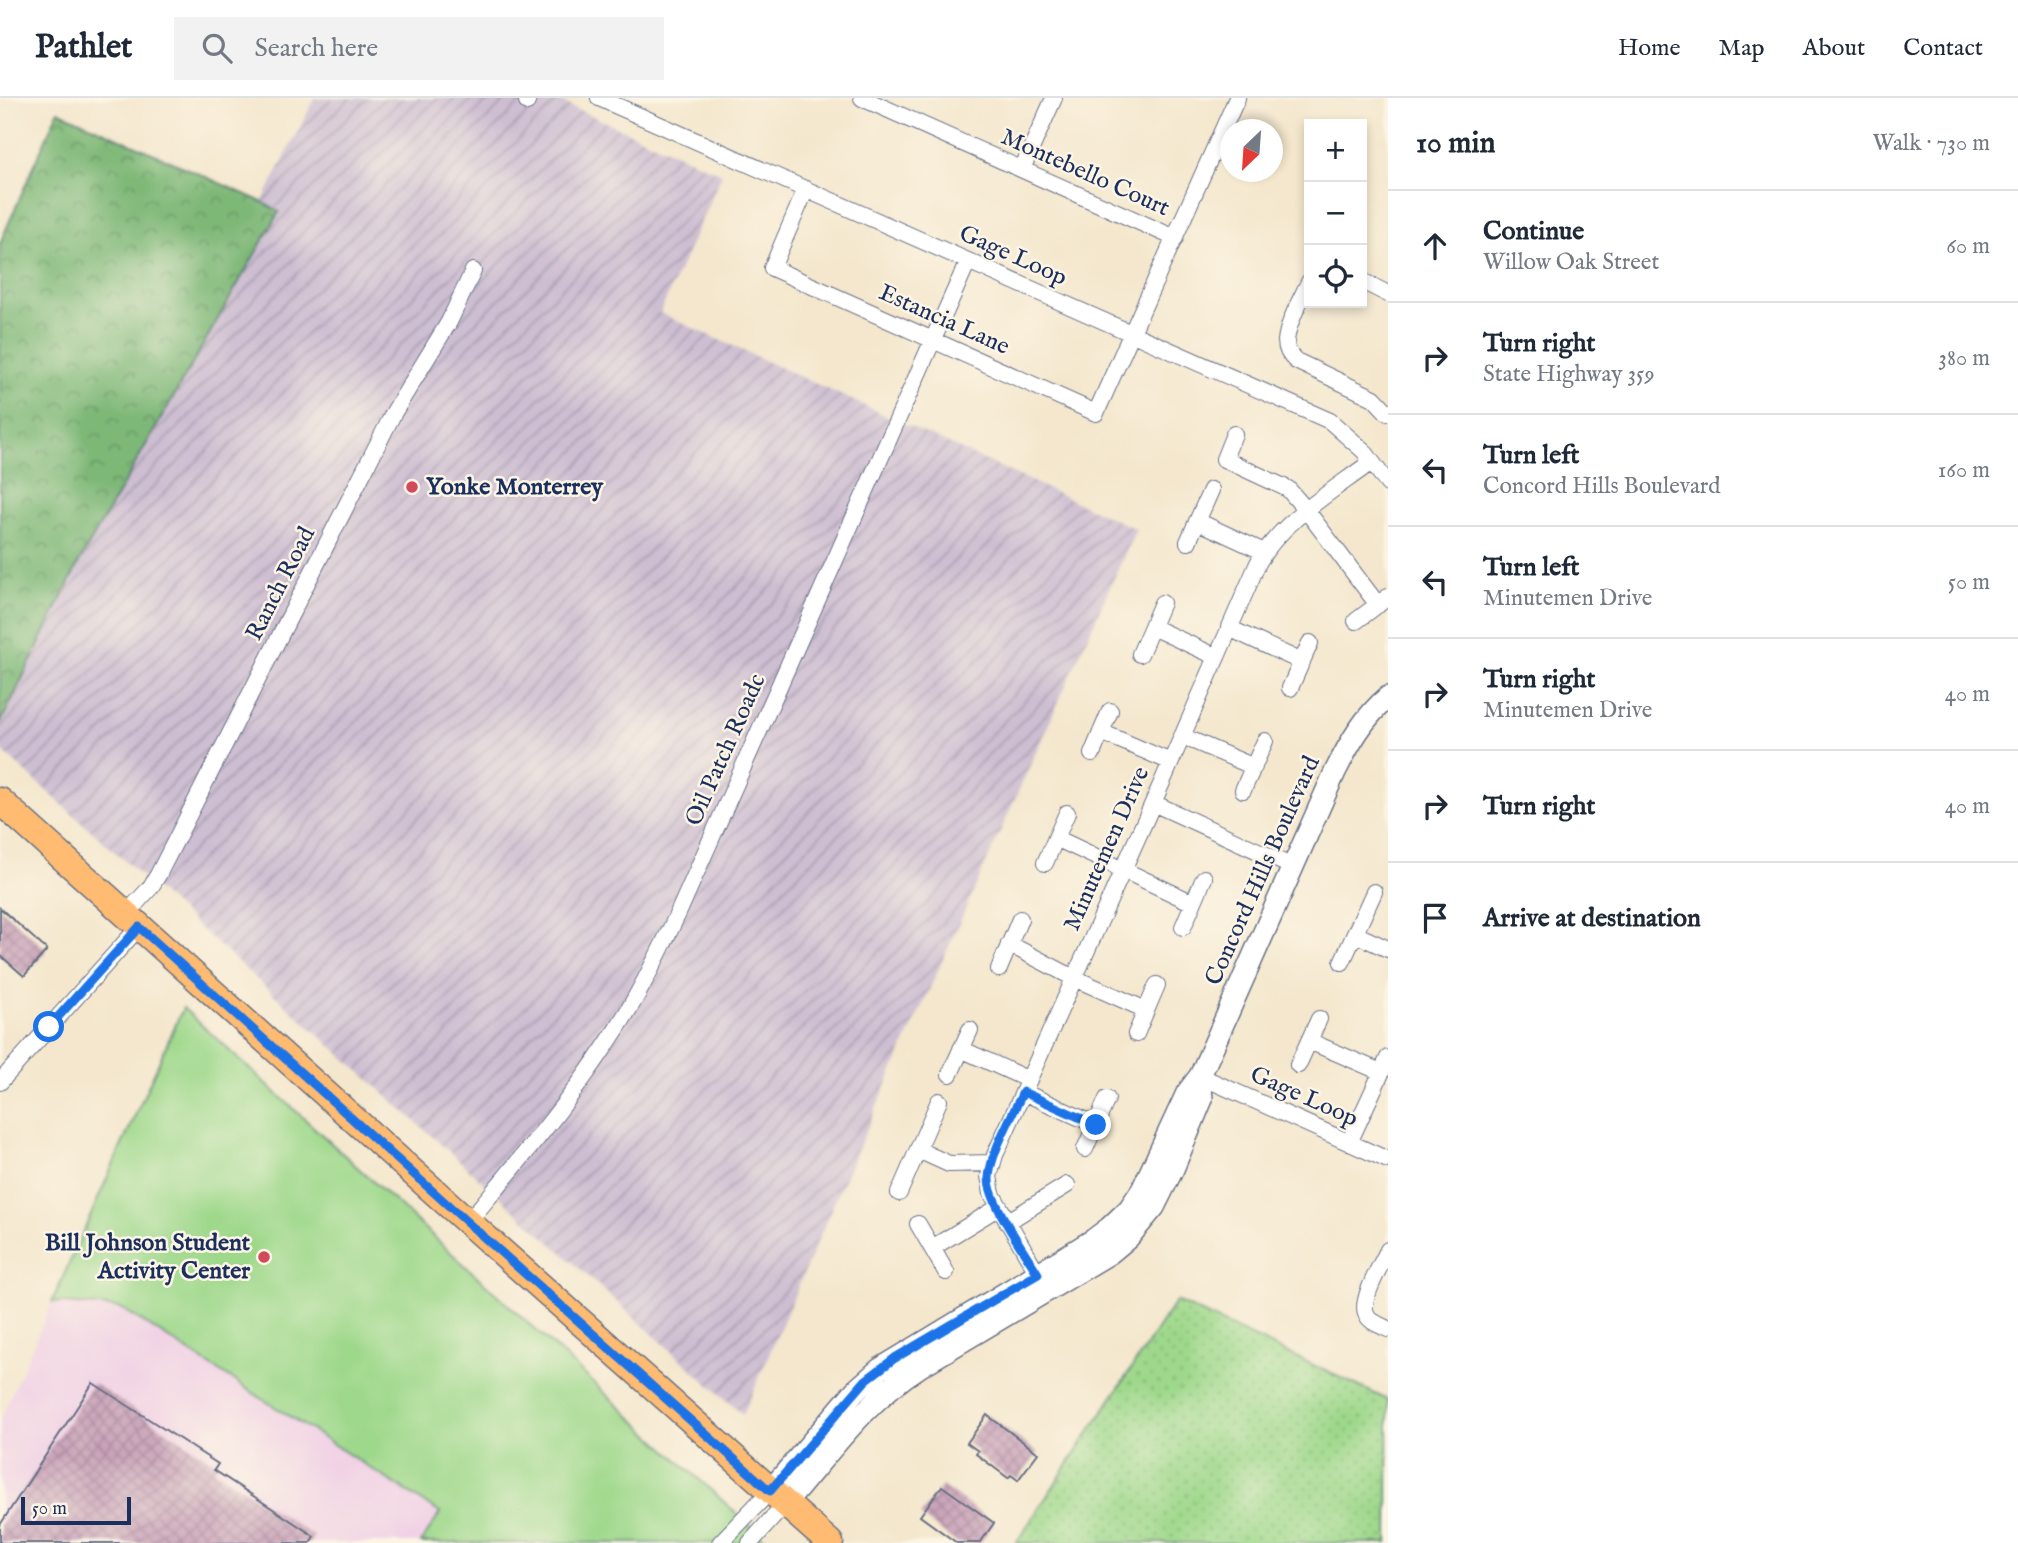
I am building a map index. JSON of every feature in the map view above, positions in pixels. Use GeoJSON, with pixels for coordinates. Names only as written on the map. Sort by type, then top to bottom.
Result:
{"type":"FeatureCollection","features":[{"type":"Feature","properties":{"kind":"main road"},"geometry":{"type":"LineString","coordinates":[[0,801],[468,1223],[830,1543]]}},
{"type":"Feature","properties":{"kind":"street","name":"Gage Loop"},"geometry":{"type":"LineString","coordinates":[[599,98],[1330,421],[1349,436],[1388,484]]}},
{"type":"Feature","properties":{"kind":"street","name":"Montebello Court"},"geometry":{"type":"LineString","coordinates":[[862,98],[1175,238]]}},
{"type":"Feature","properties":{"kind":"street"},"geometry":{"type":"LineString","coordinates":[[1022,169],[1054,98]]}},
{"type":"Feature","properties":{"kind":"street"},"geometry":{"type":"LineString","coordinates":[[1132,334],[1237,98]]}},
{"type":"Feature","properties":{"kind":"street","name":"Estancia Lane"},"geometry":{"type":"LineString","coordinates":[[806,189],[772,268],[1096,413],[1132,334]]}},
{"type":"Feature","properties":{"kind":"street","name":"Oil Patch Roadc"},"geometry":{"type":"LineString","coordinates":[[468,1223],[551,1123],[604,1048],[651,970],[968,261]]}},
{"type":"Feature","properties":{"kind":"street","name":"Ranch Road"},"geometry":{"type":"LineString","coordinates":[[0,1082],[132,920],[158,875],[394,412],[449,323],[473,271]]}},
{"type":"Feature","properties":{"kind":"street"},"geometry":{"type":"LineString","coordinates":[[1367,283],[1388,293]]}},
{"type":"Feature","properties":{"kind":"street"},"geometry":{"type":"LineString","coordinates":[[1304,292],[1286,343],[1289,355],[1296,361],[1374,398],[1386,407]]}},
{"type":"Feature","properties":{"kind":"street"},"geometry":{"type":"LineString","coordinates":[[1234,434],[1224,459],[1288,489],[1383,601],[1356,621]]}},
{"type":"Feature","properties":{"kind":"street","name":"Minutemen Drive"},"geometry":{"type":"LineString","coordinates":[[1043,1282],[992,1194],[989,1184],[992,1163],[1264,552],[1281,531],[1371,462]]}},
{"type":"Feature","properties":{"kind":"street"},"geometry":{"type":"LineString","coordinates":[[1188,542],[1212,490]]}},
{"type":"Feature","properties":{"kind":"street"},"geometry":{"type":"LineString","coordinates":[[1197,521],[1264,552]]}},
{"type":"Feature","properties":{"kind":"street"},"geometry":{"type":"LineString","coordinates":[[1140,654],[1162,603]]}},
{"type":"Feature","properties":{"kind":"street"},"geometry":{"type":"LineString","coordinates":[[1152,627],[1217,657]]}},
{"type":"Feature","properties":{"kind":"street"},"geometry":{"type":"LineString","coordinates":[[1229,628],[1302,662]]}},
{"type":"Feature","properties":{"kind":"street"},"geometry":{"type":"LineString","coordinates":[[1290,688],[1310,643]]}},
{"type":"Feature","properties":{"kind":"street","name":"Concord Hills Boulevard"},"geometry":{"type":"LineString","coordinates":[[778,1497],[875,1400],[887,1376],[911,1348],[1043,1282],[1093,1240],[1137,1215],[1142,1190],[1187,1093],[1200,1076],[1335,772],[1350,742],[1388,696]]}},
{"type":"Feature","properties":{"kind":"street"},"geometry":{"type":"LineString","coordinates":[[1092,754],[1110,711]]}},
{"type":"Feature","properties":{"kind":"street"},"geometry":{"type":"LineString","coordinates":[[1101,732],[1171,762]]}},
{"type":"Feature","properties":{"kind":"street"},"geometry":{"type":"LineString","coordinates":[[1182,736],[1254,767]]}},
{"type":"Feature","properties":{"kind":"street"},"geometry":{"type":"LineString","coordinates":[[1243,790],[1265,741]]}},
{"type":"Feature","properties":{"kind":"street"},"geometry":{"type":"LineString","coordinates":[[1153,803],[1293,867]]}},
{"type":"Feature","properties":{"kind":"street"},"geometry":{"type":"LineString","coordinates":[[1045,863],[1067,813]]}},
{"type":"Feature","properties":{"kind":"street"},"geometry":{"type":"LineString","coordinates":[[1056,838],[1193,903]]}},
{"type":"Feature","properties":{"kind":"street"},"geometry":{"type":"LineString","coordinates":[[1183,927],[1204,878]]}},
{"type":"Feature","properties":{"kind":"street"},"geometry":{"type":"LineString","coordinates":[[1342,962],[1374,892]]}},
{"type":"Feature","properties":{"kind":"street"},"geometry":{"type":"LineString","coordinates":[[999,970],[1020,919]]}},
{"type":"Feature","properties":{"kind":"street"},"geometry":{"type":"LineString","coordinates":[[1355,934],[1388,949]]}},
{"type":"Feature","properties":{"kind":"street"},"geometry":{"type":"LineString","coordinates":[[1009,944],[1074,978],[1146,1010]]}},
{"type":"Feature","properties":{"kind":"street"},"geometry":{"type":"LineString","coordinates":[[1136,1034],[1157,985]]}},
{"type":"Feature","properties":{"kind":"street"},"geometry":{"type":"LineString","coordinates":[[1298,1065],[1319,1019]]}},
{"type":"Feature","properties":{"kind":"street"},"geometry":{"type":"LineString","coordinates":[[950,1074],[970,1030]]}},
{"type":"Feature","properties":{"kind":"street"},"geometry":{"type":"LineString","coordinates":[[1309,1041],[1385,1066],[1349,1143]]}},
{"type":"Feature","properties":{"kind":"street"},"geometry":{"type":"LineString","coordinates":[[961,1049],[1096,1125]]}},
{"type":"Feature","properties":{"kind":"street","name":"Gage Loop"},"geometry":{"type":"LineString","coordinates":[[1200,1076],[1388,1160]]}},
{"type":"Feature","properties":{"kind":"street"},"geometry":{"type":"LineString","coordinates":[[1084,1149],[1107,1099]]}},
{"type":"Feature","properties":{"kind":"street"},"geometry":{"type":"LineString","coordinates":[[899,1193],[939,1101]]}},
{"type":"Feature","properties":{"kind":"street"},"geometry":{"type":"LineString","coordinates":[[918,1150],[949,1164],[992,1163]]}},
{"type":"Feature","properties":{"kind":"street"},"geometry":{"type":"LineString","coordinates":[[1007,1222],[1067,1185]]}},
{"type":"Feature","properties":{"kind":"street"},"geometry":{"type":"LineString","coordinates":[[932,1248],[999,1207]]}},
{"type":"Feature","properties":{"kind":"street"},"geometry":{"type":"LineString","coordinates":[[918,1224],[946,1272]]}},
{"type":"Feature","properties":{"kind":"street"},"geometry":{"type":"LineString","coordinates":[[1388,1250],[1364,1307],[1371,1321],[1388,1329]]}},
{"type":"Feature","properties":{"kind":"street"},"geometry":{"type":"LineString","coordinates":[[720,1543],[778,1497]]}},
{"type":"Feature","properties":{"kind":"street"},"geometry":{"type":"LineString","coordinates":[[750,1543],[778,1497]]}},
{"type":"Feature","properties":{"kind":"shaded area"},"geometry":{"type":"Polygon","coordinates":[[[315,98],[552,98],[722,174],[660,313],[1136,529],[839,1191],[743,1415],[0,749],[0,724],[79,562],[279,213],[262,202],[315,98]]]}},
{"type":"Feature","properties":{"kind":"shaded area"},"geometry":{"type":"Polygon","coordinates":[[[52,1302],[121,1308],[441,1513],[421,1543],[0,1543],[0,1420],[52,1302]]]}},
{"type":"Feature","properties":{"kind":"green space"},"geometry":{"type":"Polygon","coordinates":[[[58,111],[279,212],[79,562],[0,724],[0,243],[58,111]]]}},
{"type":"Feature","properties":{"kind":"green space","name":"Bill Johnson Student Activity Center"},"geometry":{"type":"Polygon","coordinates":[[[183,1008],[769,1543],[421,1543],[440,1513],[121,1308],[52,1302],[183,1008]]]}},
{"type":"Feature","properties":{"kind":"green space"},"geometry":{"type":"Polygon","coordinates":[[[1176,1301],[1388,1400],[1388,1543],[1016,1543],[1176,1301]]]}},
{"type":"Feature","properties":{"kind":"building"},"geometry":{"type":"Polygon","coordinates":[[[0,908],[47,950],[24,976],[0,955],[0,908]]]}},
{"type":"Feature","properties":{"kind":"building"},"geometry":{"type":"Polygon","coordinates":[[[93,1383],[218,1464],[214,1470],[314,1536],[310,1543],[0,1543],[0,1525],[93,1383]]]}},
{"type":"Feature","properties":{"kind":"building"},"geometry":{"type":"Polygon","coordinates":[[[987,1415],[1038,1453],[1018,1480],[1011,1475],[1008,1478],[976,1454],[978,1451],[967,1443],[987,1415]]]}},
{"type":"Feature","properties":{"kind":"building"},"geometry":{"type":"Polygon","coordinates":[[[942,1486],[994,1523],[980,1543],[957,1543],[920,1516],[942,1486]]]}},
{"type":"Feature","properties":{"kind":"place","name":"Yonke Monterrey"},"geometry":{"type":"Point","coordinates":[412,487]}},
{"type":"Feature","properties":{"kind":"place","name":"Bill Johnson Student Activity Center"},"geometry":{"type":"Point","coordinates":[264,1257]}},
{"type":"Feature","properties":{"kind":"route"},"geometry":{"type":"LineString","coordinates":[[49,1027],[139,927],[770,1491],[866,1380],[895,1358],[1038,1274],[1007,1222],[989,1184],[992,1163],[1023,1092],[1096,1125]]}}]}
